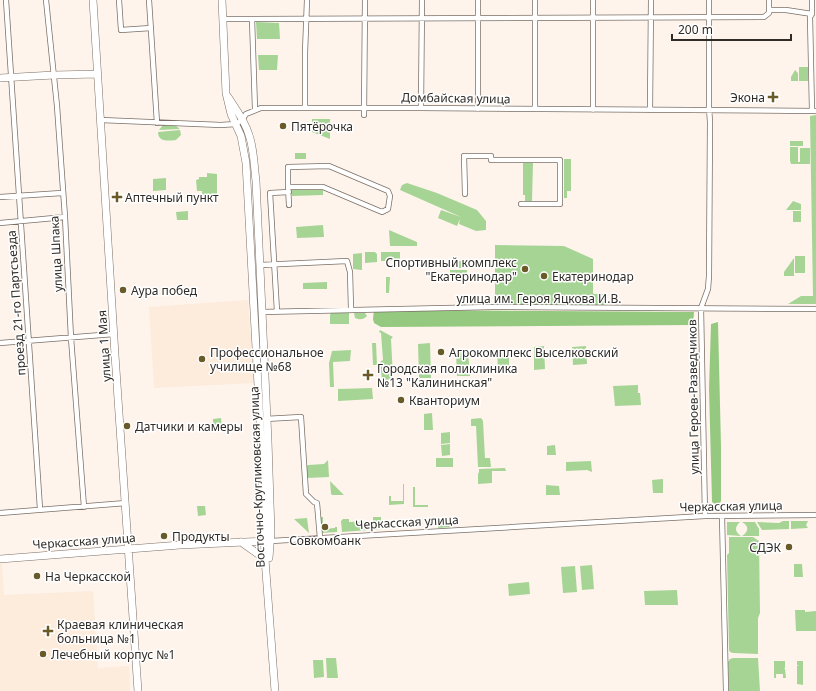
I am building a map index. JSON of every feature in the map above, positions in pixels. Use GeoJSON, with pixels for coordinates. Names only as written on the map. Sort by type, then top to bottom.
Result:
{"type":"FeatureCollection","features":[{"type":"Feature","properties":{"kind":"street","name":"проезд 21-го Партсъезда"},"geometry":{"type":"LineString","coordinates":[[6,0],[40,510]]}},
{"type":"Feature","properties":{"kind":"street","name":"улица Шпака"},"geometry":{"type":"LineString","coordinates":[[46,0],[54,75],[65,217],[71,338],[84,507]]}},
{"type":"Feature","properties":{"kind":"street","name":"улица 1 Мая"},"geometry":{"type":"LineString","coordinates":[[93,0],[138,691]]}},
{"type":"Feature","properties":{"kind":"street"},"geometry":{"type":"LineString","coordinates":[[119,0],[121,30],[151,28]]}},
{"type":"Feature","properties":{"kind":"street"},"geometry":{"type":"LineString","coordinates":[[148,0],[157,123]]}},
{"type":"Feature","properties":{"kind":"street"},"geometry":{"type":"LineString","coordinates":[[222,0],[226,93],[231,114],[239,122]]}},
{"type":"Feature","properties":{"kind":"street"},"geometry":{"type":"LineString","coordinates":[[305,108],[307,0]]}},
{"type":"Feature","properties":{"kind":"street"},"geometry":{"type":"LineString","coordinates":[[364,115],[365,0]]}},
{"type":"Feature","properties":{"kind":"street"},"geometry":{"type":"LineString","coordinates":[[421,108],[422,0]]}},
{"type":"Feature","properties":{"kind":"street"},"geometry":{"type":"LineString","coordinates":[[478,0],[478,109]]}},
{"type":"Feature","properties":{"kind":"street"},"geometry":{"type":"LineString","coordinates":[[535,0],[535,109]]}},
{"type":"Feature","properties":{"kind":"street"},"geometry":{"type":"LineString","coordinates":[[593,0],[594,110]]}},
{"type":"Feature","properties":{"kind":"street"},"geometry":{"type":"LineString","coordinates":[[650,110],[651,0]]}},
{"type":"Feature","properties":{"kind":"street","name":"улица Героев-Разведчиков"},"geometry":{"type":"LineString","coordinates":[[705,516],[701,308],[708,289],[710,276],[709,0]]}},
{"type":"Feature","properties":{"kind":"street"},"geometry":{"type":"LineString","coordinates":[[222,19],[766,17],[769,13],[769,0]]}},
{"type":"Feature","properties":{"kind":"street"},"geometry":{"type":"LineString","coordinates":[[812,0],[812,14],[810,17],[814,111]]}},
{"type":"Feature","properties":{"kind":"street"},"geometry":{"type":"LineString","coordinates":[[769,10],[786,10],[812,14]]}},
{"type":"Feature","properties":{"kind":"street"},"geometry":{"type":"LineString","coordinates":[[101,120],[221,125],[239,122],[246,114],[255,110],[252,18]]}},
{"type":"Feature","properties":{"kind":"street"},"geometry":{"type":"LineString","coordinates":[[0,78],[98,74]]}},
{"type":"Feature","properties":{"kind":"street"},"geometry":{"type":"LineString","coordinates":[[226,93],[237,109],[239,122]]}},
{"type":"Feature","properties":{"kind":"street","name":"Домбайская улица"},"geometry":{"type":"LineString","coordinates":[[255,110],[261,108],[421,108],[814,111]]}},
{"type":"Feature","properties":{"kind":"street"},"geometry":{"type":"LineString","coordinates":[[221,125],[226,123],[231,114]]}},
{"type":"Feature","properties":{"kind":"street","name":"Восточно-Кругликовская улица"},"geometry":{"type":"LineString","coordinates":[[239,122],[243,144],[250,162],[260,266],[263,419]]}},
{"type":"Feature","properties":{"kind":"street"},"geometry":{"type":"LineString","coordinates":[[465,194],[464,156],[491,156],[491,160],[560,160],[560,204],[521,204]]}},
{"type":"Feature","properties":{"kind":"street","name":"Восточно-Кругликовская улица"},"geometry":{"type":"LineString","coordinates":[[250,162],[268,541],[280,691]]}},
{"type":"Feature","properties":{"kind":"street"},"geometry":{"type":"LineString","coordinates":[[277,312],[270,193],[289,190],[323,187],[382,212],[388,209],[390,196],[388,191],[329,166],[288,167],[289,190],[289,205]]}},
{"type":"Feature","properties":{"kind":"street"},"geometry":{"type":"LineString","coordinates":[[0,197],[62,193]]}},
{"type":"Feature","properties":{"kind":"street"},"geometry":{"type":"LineString","coordinates":[[0,223],[65,217]]}},
{"type":"Feature","properties":{"kind":"street"},"geometry":{"type":"LineString","coordinates":[[260,266],[347,261],[350,272],[351,309]]}},
{"type":"Feature","properties":{"kind":"street","name":"улица им. Героя Яцкова И.В."},"geometry":{"type":"LineString","coordinates":[[262,312],[492,307],[816,309]]}},
{"type":"Feature","properties":{"kind":"street"},"geometry":{"type":"LineString","coordinates":[[0,343],[114,334]]}},
{"type":"Feature","properties":{"kind":"street"},"geometry":{"type":"LineString","coordinates":[[263,419],[301,417],[306,494],[317,503],[320,538]]}},
{"type":"Feature","properties":{"kind":"street"},"geometry":{"type":"LineString","coordinates":[[0,513],[126,503]]}},
{"type":"Feature","properties":{"kind":"street","name":"Черкасская улица"},"geometry":{"type":"LineString","coordinates":[[0,559],[241,542],[705,516],[816,516]]}},
{"type":"Feature","properties":{"kind":"street"},"geometry":{"type":"LineString","coordinates":[[722,516],[726,691]]}},
{"type":"Feature","properties":{"kind":"street","name":"Восточно-Кругликовская улица"},"geometry":{"type":"LineString","coordinates":[[268,541],[265,559],[275,691]]}},
{"type":"Feature","properties":{"kind":"street"},"geometry":{"type":"LineString","coordinates":[[241,542],[244,546],[265,559]]}},
{"type":"Feature","properties":{"kind":"shaded area","name":"Профессиональное училище №68"},"geometry":{"type":"Polygon","coordinates":[[[248,300],[254,383],[154,388],[149,307],[248,300]]]}},
{"type":"Feature","properties":{"kind":"shaded area","name":"Краевая клиническая больница №1"},"geometry":{"type":"Polygon","coordinates":[[[0,563],[2,563],[4,595],[93,591],[98,668],[129,666],[130,691],[0,691],[0,563]]]}},
{"type":"Feature","properties":{"kind":"green space"},"geometry":{"type":"Polygon","coordinates":[[[256,22],[279,23],[280,39],[257,39],[256,22]]]}},
{"type":"Feature","properties":{"kind":"green space"},"geometry":{"type":"Polygon","coordinates":[[[258,55],[278,55],[277,70],[259,70],[258,55]]]}},
{"type":"Feature","properties":{"kind":"green space"},"geometry":{"type":"Polygon","coordinates":[[[799,67],[808,67],[808,81],[799,81],[799,67]]]}},
{"type":"Feature","properties":{"kind":"green space"},"geometry":{"type":"Polygon","coordinates":[[[795,70],[798,73],[798,81],[791,81],[791,77],[795,70]]]}},
{"type":"Feature","properties":{"kind":"green space"},"geometry":{"type":"Polygon","coordinates":[[[816,115],[816,304],[788,304],[801,296],[813,296],[810,116],[816,115]]]}},
{"type":"Feature","properties":{"kind":"green space"},"geometry":{"type":"Polygon","coordinates":[[[312,119],[330,119],[330,139],[312,132],[312,119]]]}},
{"type":"Feature","properties":{"kind":"green space"},"geometry":{"type":"Polygon","coordinates":[[[163,125],[176,126],[180,129],[159,130],[163,125]]]}},
{"type":"Feature","properties":{"kind":"green space"},"geometry":{"type":"Polygon","coordinates":[[[180,130],[181,135],[176,140],[164,140],[158,135],[158,132],[180,130]]]}},
{"type":"Feature","properties":{"kind":"green space"},"geometry":{"type":"Polygon","coordinates":[[[790,141],[803,141],[803,146],[790,146],[790,141]]]}},
{"type":"Feature","properties":{"kind":"green space"},"geometry":{"type":"Polygon","coordinates":[[[790,147],[798,147],[798,162],[800,162],[800,148],[810,148],[810,164],[791,164],[790,147]]]}},
{"type":"Feature","properties":{"kind":"green space"},"geometry":{"type":"Polygon","coordinates":[[[295,153],[306,153],[306,159],[295,159],[295,153]]]}},
{"type":"Feature","properties":{"kind":"green space"},"geometry":{"type":"Polygon","coordinates":[[[564,159],[571,159],[571,191],[567,191],[567,198],[564,198],[564,159]]]}},
{"type":"Feature","properties":{"kind":"green space"},"geometry":{"type":"Polygon","coordinates":[[[523,163],[533,163],[532,201],[525,201],[525,195],[523,195],[523,163]]]}},
{"type":"Feature","properties":{"kind":"green space"},"geometry":{"type":"Polygon","coordinates":[[[207,173],[217,174],[217,195],[202,196],[202,191],[197,191],[196,180],[199,179],[199,177],[207,177],[207,173]]]}},
{"type":"Feature","properties":{"kind":"green space"},"geometry":{"type":"Polygon","coordinates":[[[166,178],[166,190],[153,191],[153,179],[166,178]]]}},
{"type":"Feature","properties":{"kind":"green space"},"geometry":{"type":"Polygon","coordinates":[[[407,183],[437,193],[477,210],[486,221],[486,230],[476,231],[459,224],[460,219],[457,226],[438,218],[441,210],[461,217],[400,190],[402,185],[407,183]]]}},
{"type":"Feature","properties":{"kind":"green space"},"geometry":{"type":"Polygon","coordinates":[[[323,188],[323,195],[292,196],[292,189],[323,188]]]}},
{"type":"Feature","properties":{"kind":"green space"},"geometry":{"type":"Polygon","coordinates":[[[793,201],[801,204],[801,210],[786,210],[793,201]]]}},
{"type":"Feature","properties":{"kind":"green space"},"geometry":{"type":"Polygon","coordinates":[[[188,211],[188,220],[177,220],[176,212],[188,211]]]}},
{"type":"Feature","properties":{"kind":"green space"},"geometry":{"type":"Polygon","coordinates":[[[793,211],[801,211],[801,222],[793,222],[793,211]]]}},
{"type":"Feature","properties":{"kind":"green space"},"geometry":{"type":"Polygon","coordinates":[[[323,225],[324,237],[297,238],[296,227],[323,225]]]}},
{"type":"Feature","properties":{"kind":"green space"},"geometry":{"type":"Polygon","coordinates":[[[389,230],[417,242],[417,246],[390,246],[389,230]]]}},
{"type":"Feature","properties":{"kind":"green space","name":"Екатеринодар"},"geometry":{"type":"Polygon","coordinates":[[[495,245],[564,246],[593,259],[593,293],[606,294],[606,308],[495,307],[495,245]]]}},
{"type":"Feature","properties":{"kind":"green space"},"geometry":{"type":"Polygon","coordinates":[[[365,252],[375,252],[377,254],[377,262],[365,263],[365,252]]]}},
{"type":"Feature","properties":{"kind":"green space"},"geometry":{"type":"Polygon","coordinates":[[[381,252],[400,252],[400,261],[381,261],[381,252]]]}},
{"type":"Feature","properties":{"kind":"green space"},"geometry":{"type":"Polygon","coordinates":[[[362,253],[362,270],[353,269],[353,254],[362,253]]]}},
{"type":"Feature","properties":{"kind":"green space"},"geometry":{"type":"Polygon","coordinates":[[[795,256],[805,256],[805,273],[795,273],[795,256]]]}},
{"type":"Feature","properties":{"kind":"green space"},"geometry":{"type":"Polygon","coordinates":[[[794,258],[794,276],[784,276],[784,272],[794,258]]]}},
{"type":"Feature","properties":{"kind":"green space"},"geometry":{"type":"Polygon","coordinates":[[[450,261],[466,261],[466,268],[450,268],[450,261]]]}},
{"type":"Feature","properties":{"kind":"green space"},"geometry":{"type":"Polygon","coordinates":[[[450,270],[467,270],[467,277],[450,277],[450,270]]]}},
{"type":"Feature","properties":{"kind":"green space"},"geometry":{"type":"Polygon","coordinates":[[[386,277],[390,277],[389,293],[386,293],[386,277]]]}},
{"type":"Feature","properties":{"kind":"green space"},"geometry":{"type":"Polygon","coordinates":[[[327,282],[327,289],[303,289],[303,283],[327,282]]]}},
{"type":"Feature","properties":{"kind":"green space"},"geometry":{"type":"Polygon","coordinates":[[[374,310],[694,312],[693,325],[381,327],[374,323],[374,310]]]}},
{"type":"Feature","properties":{"kind":"green space"},"geometry":{"type":"Polygon","coordinates":[[[332,311],[346,311],[349,313],[349,324],[330,324],[330,315],[332,311]]]}},
{"type":"Feature","properties":{"kind":"green space"},"geometry":{"type":"Polygon","coordinates":[[[354,313],[365,313],[367,316],[363,319],[358,319],[355,318],[354,313]]]}},
{"type":"Feature","properties":{"kind":"green space"},"geometry":{"type":"Polygon","coordinates":[[[718,322],[721,501],[718,506],[712,502],[709,389],[711,324],[718,322]]]}},
{"type":"Feature","properties":{"kind":"green space"},"geometry":{"type":"Polygon","coordinates":[[[380,330],[393,337],[391,339],[393,377],[395,379],[382,379],[380,362],[383,360],[380,330]]]}},
{"type":"Feature","properties":{"kind":"green space"},"geometry":{"type":"Polygon","coordinates":[[[372,343],[376,343],[377,365],[373,365],[372,343]]]}},
{"type":"Feature","properties":{"kind":"green space"},"geometry":{"type":"Polygon","coordinates":[[[430,343],[431,378],[419,378],[418,344],[430,343]]]}},
{"type":"Feature","properties":{"kind":"green space"},"geometry":{"type":"Polygon","coordinates":[[[544,346],[545,369],[534,370],[534,347],[544,346]]]}},
{"type":"Feature","properties":{"kind":"green space"},"geometry":{"type":"Polygon","coordinates":[[[586,346],[587,364],[573,365],[572,347],[586,346]]]}},
{"type":"Feature","properties":{"kind":"green space"},"geometry":{"type":"Polygon","coordinates":[[[497,349],[509,349],[509,371],[498,371],[497,349]]]}},
{"type":"Feature","properties":{"kind":"green space"},"geometry":{"type":"Polygon","coordinates":[[[351,350],[350,361],[333,362],[334,387],[330,387],[329,363],[332,351],[351,350]]]}},
{"type":"Feature","properties":{"kind":"green space"},"geometry":{"type":"Polygon","coordinates":[[[456,352],[468,352],[470,376],[457,376],[456,352]]]}},
{"type":"Feature","properties":{"kind":"green space"},"geometry":{"type":"Polygon","coordinates":[[[638,385],[641,405],[615,406],[613,386],[638,385]]]}},
{"type":"Feature","properties":{"kind":"green space"},"geometry":{"type":"Polygon","coordinates":[[[372,388],[373,399],[338,401],[338,389],[372,388]]]}},
{"type":"Feature","properties":{"kind":"green space"},"geometry":{"type":"Polygon","coordinates":[[[432,413],[433,430],[424,430],[424,414],[432,413]]]}},
{"type":"Feature","properties":{"kind":"green space"},"geometry":{"type":"Polygon","coordinates":[[[221,418],[222,430],[209,431],[209,424],[213,423],[213,419],[221,418]]]}},
{"type":"Feature","properties":{"kind":"green space"},"geometry":{"type":"Polygon","coordinates":[[[481,418],[483,421],[485,458],[490,458],[491,467],[478,467],[476,426],[471,426],[471,419],[481,418]]]}},
{"type":"Feature","properties":{"kind":"green space"},"geometry":{"type":"Polygon","coordinates":[[[450,432],[450,443],[441,444],[441,433],[450,432]]]}},
{"type":"Feature","properties":{"kind":"green space"},"geometry":{"type":"Polygon","coordinates":[[[450,444],[450,455],[442,456],[441,445],[450,444]]]}},
{"type":"Feature","properties":{"kind":"green space"},"geometry":{"type":"Polygon","coordinates":[[[555,445],[556,455],[547,455],[547,446],[555,445]]]}},
{"type":"Feature","properties":{"kind":"green space"},"geometry":{"type":"Polygon","coordinates":[[[436,458],[453,458],[453,467],[436,467],[436,458]]]}},
{"type":"Feature","properties":{"kind":"green space"},"geometry":{"type":"Polygon","coordinates":[[[328,460],[329,477],[307,478],[306,467],[308,465],[324,464],[328,460]]]}},
{"type":"Feature","properties":{"kind":"green space"},"geometry":{"type":"Polygon","coordinates":[[[591,461],[592,472],[587,470],[566,471],[566,462],[591,461]]]}},
{"type":"Feature","properties":{"kind":"green space"},"geometry":{"type":"Polygon","coordinates":[[[505,468],[506,471],[492,471],[492,483],[478,484],[479,469],[505,468]]]}},
{"type":"Feature","properties":{"kind":"green space"},"geometry":{"type":"Polygon","coordinates":[[[663,479],[663,493],[653,493],[652,480],[663,479]]]}},
{"type":"Feature","properties":{"kind":"green space"},"geometry":{"type":"Polygon","coordinates":[[[330,481],[344,495],[331,494],[330,481]]]}},
{"type":"Feature","properties":{"kind":"green space"},"geometry":{"type":"Polygon","coordinates":[[[403,484],[404,504],[389,505],[389,496],[391,496],[391,501],[403,501],[403,484]]]}},
{"type":"Feature","properties":{"kind":"green space"},"geometry":{"type":"Polygon","coordinates":[[[546,485],[559,486],[560,495],[546,495],[546,485]]]}},
{"type":"Feature","properties":{"kind":"green space"},"geometry":{"type":"Polygon","coordinates":[[[413,487],[415,487],[415,505],[428,505],[428,507],[413,507],[413,487]]]}},
{"type":"Feature","properties":{"kind":"green space"},"geometry":{"type":"Polygon","coordinates":[[[197,506],[205,506],[206,515],[198,516],[197,506]]]}},
{"type":"Feature","properties":{"kind":"green space"},"geometry":{"type":"Polygon","coordinates":[[[320,517],[323,517],[323,529],[337,527],[337,532],[321,533],[320,517]]]}},
{"type":"Feature","properties":{"kind":"green space"},"geometry":{"type":"Polygon","coordinates":[[[373,517],[381,517],[381,527],[384,527],[382,529],[342,532],[341,521],[343,519],[349,519],[349,522],[373,521],[373,517]]]}},
{"type":"Feature","properties":{"kind":"green space"},"geometry":{"type":"Polygon","coordinates":[[[307,518],[309,533],[294,519],[307,518]]]}},
{"type":"Feature","properties":{"kind":"green space"},"geometry":{"type":"Polygon","coordinates":[[[450,520],[451,527],[438,528],[438,521],[450,520]]]}},
{"type":"Feature","properties":{"kind":"green space"},"geometry":{"type":"Polygon","coordinates":[[[789,521],[789,529],[762,530],[757,522],[779,523],[789,521]]]}},
{"type":"Feature","properties":{"kind":"green space"},"geometry":{"type":"Polygon","coordinates":[[[791,521],[808,521],[806,525],[808,528],[791,529],[791,521]]]}},
{"type":"Feature","properties":{"kind":"green space"},"geometry":{"type":"Polygon","coordinates":[[[727,522],[740,522],[736,529],[741,536],[727,535],[727,522]]]}},
{"type":"Feature","properties":{"kind":"green space"},"geometry":{"type":"Polygon","coordinates":[[[742,522],[755,522],[759,529],[759,536],[742,536],[746,532],[747,527],[742,522]]]}},
{"type":"Feature","properties":{"kind":"green space"},"geometry":{"type":"Polygon","coordinates":[[[202,536],[203,539],[184,540],[182,537],[202,536]]]}},
{"type":"Feature","properties":{"kind":"green space"},"geometry":{"type":"Polygon","coordinates":[[[729,537],[753,537],[759,541],[760,613],[758,618],[758,654],[733,653],[729,650],[727,555],[729,553],[729,537]]]}},
{"type":"Feature","properties":{"kind":"green space"},"geometry":{"type":"Polygon","coordinates":[[[794,564],[802,564],[803,577],[794,577],[794,564]]]}},
{"type":"Feature","properties":{"kind":"green space"},"geometry":{"type":"Polygon","coordinates":[[[592,565],[594,589],[582,590],[580,566],[592,565]]]}},
{"type":"Feature","properties":{"kind":"green space"},"geometry":{"type":"Polygon","coordinates":[[[575,566],[577,592],[563,593],[561,567],[575,566]]]}},
{"type":"Feature","properties":{"kind":"green space"},"geometry":{"type":"Polygon","coordinates":[[[529,582],[530,594],[509,596],[508,584],[529,582]]]}},
{"type":"Feature","properties":{"kind":"green space"},"geometry":{"type":"Polygon","coordinates":[[[677,590],[678,605],[645,605],[644,591],[677,590]]]}},
{"type":"Feature","properties":{"kind":"green space"},"geometry":{"type":"Polygon","coordinates":[[[795,610],[805,610],[805,612],[816,611],[816,631],[796,631],[795,610]]]}},
{"type":"Feature","properties":{"kind":"green space"},"geometry":{"type":"Polygon","coordinates":[[[326,658],[336,658],[338,678],[327,678],[326,658]]]}},
{"type":"Feature","properties":{"kind":"green space"},"geometry":{"type":"Polygon","coordinates":[[[733,658],[758,658],[760,691],[729,691],[728,662],[733,658]]]}},
{"type":"Feature","properties":{"kind":"green space"},"geometry":{"type":"Polygon","coordinates":[[[313,660],[323,660],[324,677],[314,678],[313,660]]]}},
{"type":"Feature","properties":{"kind":"green space"},"geometry":{"type":"Polygon","coordinates":[[[774,661],[785,661],[784,669],[786,678],[783,678],[783,674],[776,674],[776,678],[774,678],[774,661]]]}},
{"type":"Feature","properties":{"kind":"green space"},"geometry":{"type":"Polygon","coordinates":[[[797,661],[803,661],[803,685],[797,684],[797,666],[799,665],[797,665],[797,661]]]}},
{"type":"Feature","properties":{"kind":"place","name":"Экона"},"geometry":{"type":"Point","coordinates":[773,97]}},
{"type":"Feature","properties":{"kind":"place","name":"Пятёрочка"},"geometry":{"type":"Point","coordinates":[283,126]}},
{"type":"Feature","properties":{"kind":"place","name":"Аптечный пункт"},"geometry":{"type":"Point","coordinates":[117,197]}},
{"type":"Feature","properties":{"kind":"place","name":"Спортивный комплекс \"Екатеринодар\""},"geometry":{"type":"Point","coordinates":[525,269]}},
{"type":"Feature","properties":{"kind":"place","name":"Екатеринодар"},"geometry":{"type":"Point","coordinates":[544,276]}},
{"type":"Feature","properties":{"kind":"place","name":"Аура побед"},"geometry":{"type":"Point","coordinates":[123,290]}},
{"type":"Feature","properties":{"kind":"place","name":"Агрокомплекс Выселковский"},"geometry":{"type":"Point","coordinates":[441,352]}},
{"type":"Feature","properties":{"kind":"place","name":"Профессиональное училище №68"},"geometry":{"type":"Point","coordinates":[202,359]}},
{"type":"Feature","properties":{"kind":"place","name":"Городская поликлиника №13 \"Калининская\""},"geometry":{"type":"Point","coordinates":[368,375]}},
{"type":"Feature","properties":{"kind":"place","name":"Кванториум"},"geometry":{"type":"Point","coordinates":[401,400]}},
{"type":"Feature","properties":{"kind":"place","name":"Датчики и камеры"},"geometry":{"type":"Point","coordinates":[127,426]}},
{"type":"Feature","properties":{"kind":"place","name":"Совкомбанк"},"geometry":{"type":"Point","coordinates":[325,527]}},
{"type":"Feature","properties":{"kind":"place","name":"Продукты"},"geometry":{"type":"Point","coordinates":[164,536]}},
{"type":"Feature","properties":{"kind":"place","name":"СДЭК"},"geometry":{"type":"Point","coordinates":[789,547]}},
{"type":"Feature","properties":{"kind":"place","name":"На Черкасской"},"geometry":{"type":"Point","coordinates":[37,576]}},
{"type":"Feature","properties":{"kind":"place","name":"Краевая клиническая больница №1"},"geometry":{"type":"Point","coordinates":[48,631]}},
{"type":"Feature","properties":{"kind":"place","name":"Лечебный корпус №1"},"geometry":{"type":"Point","coordinates":[43,654]}}]}
